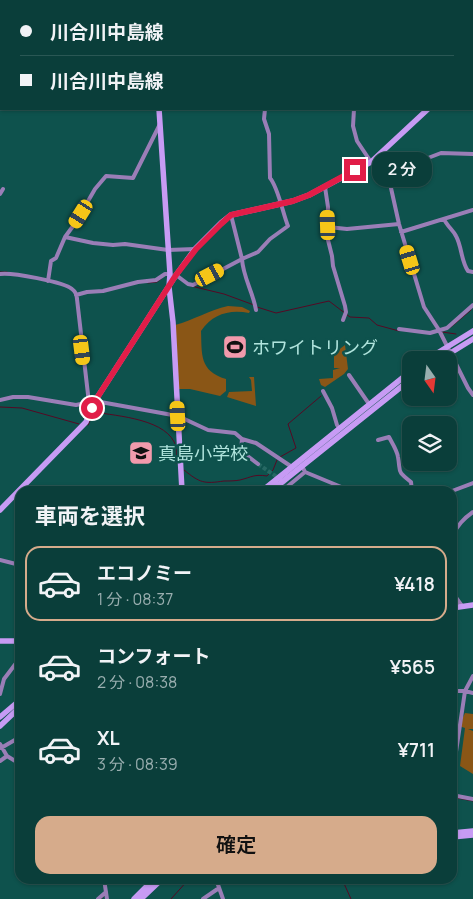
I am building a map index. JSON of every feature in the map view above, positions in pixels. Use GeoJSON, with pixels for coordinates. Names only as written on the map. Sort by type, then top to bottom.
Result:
{"type":"FeatureCollection","features":[{"type":"Feature","properties":{"kind":"main road"},"geometry":{"type":"LineString","coordinates":[[159,110],[168,250],[173,275]]}},
{"type":"Feature","properties":{"kind":"main road"},"geometry":{"type":"LineString","coordinates":[[24,486],[86,422],[92,402],[168,287],[173,275],[196,249],[231,215],[301,198],[371,162],[427,110]]}},
{"type":"Feature","properties":{"kind":"main road"},"geometry":{"type":"LineString","coordinates":[[168,287],[172,322],[182,486]]}},
{"type":"Feature","properties":{"kind":"main road"},"geometry":{"type":"LineString","coordinates":[[449,350],[473,331]]}},
{"type":"Feature","properties":{"kind":"main road"},"geometry":{"type":"LineString","coordinates":[[449,350],[473,339]]}},
{"type":"Feature","properties":{"kind":"main road"},"geometry":{"type":"LineString","coordinates":[[268,486],[402,378]]}},
{"type":"Feature","properties":{"kind":"main road"},"geometry":{"type":"LineString","coordinates":[[277,486],[402,386]]}},
{"type":"Feature","properties":{"kind":"main road"},"geometry":{"type":"LineString","coordinates":[[0,510],[15,495]]}},
{"type":"Feature","properties":{"kind":"main road"},"geometry":{"type":"LineString","coordinates":[[457,607],[473,604]]}},
{"type":"Feature","properties":{"kind":"main road"},"geometry":{"type":"LineString","coordinates":[[0,641],[15,641]]}},
{"type":"Feature","properties":{"kind":"main road"},"geometry":{"type":"LineString","coordinates":[[0,717],[15,704]]}},
{"type":"Feature","properties":{"kind":"main road"},"geometry":{"type":"LineString","coordinates":[[0,726],[15,712]]}},
{"type":"Feature","properties":{"kind":"main road"},"geometry":{"type":"LineString","coordinates":[[457,833],[473,831]]}},
{"type":"Feature","properties":{"kind":"main road"},"geometry":{"type":"LineString","coordinates":[[457,834],[473,835]]}},
{"type":"Feature","properties":{"kind":"main road"},"geometry":{"type":"LineString","coordinates":[[134,899],[149,884]]}},
{"type":"Feature","properties":{"kind":"main road"},"geometry":{"type":"LineString","coordinates":[[141,899],[157,884]]}},
{"type":"Feature","properties":{"kind":"street"},"geometry":{"type":"LineString","coordinates":[[76,295],[156,280],[165,274],[173,275],[193,285],[258,252],[270,239],[288,226],[275,184],[269,174],[269,134],[264,119],[265,110]]}},
{"type":"Feature","properties":{"kind":"street"},"geometry":{"type":"LineString","coordinates":[[354,110],[353,126],[355,137],[371,162],[384,169],[389,179],[401,232],[424,307],[439,330],[473,395]]}},
{"type":"Feature","properties":{"kind":"street"},"geometry":{"type":"LineString","coordinates":[[48,281],[51,261],[56,258],[65,237],[95,189],[106,176],[133,178],[160,124]]}},
{"type":"Feature","properties":{"kind":"street"},"geometry":{"type":"LineString","coordinates":[[389,179],[407,174],[420,167],[428,158],[441,153],[473,154]]}},
{"type":"Feature","properties":{"kind":"street"},"geometry":{"type":"LineString","coordinates":[[325,186],[328,207],[328,227],[326,231],[345,316]]}},
{"type":"Feature","properties":{"kind":"street"},"geometry":{"type":"LineString","coordinates":[[0,194],[3,189]]}},
{"type":"Feature","properties":{"kind":"street"},"geometry":{"type":"LineString","coordinates":[[401,232],[473,210]]}},
{"type":"Feature","properties":{"kind":"street"},"geometry":{"type":"LineString","coordinates":[[231,215],[247,285],[251,290],[256,308]]}},
{"type":"Feature","properties":{"kind":"street"},"geometry":{"type":"LineString","coordinates":[[444,219],[456,234],[468,271],[473,272]]}},
{"type":"Feature","properties":{"kind":"street"},"geometry":{"type":"LineString","coordinates":[[328,227],[347,229],[399,224]]}},
{"type":"Feature","properties":{"kind":"street"},"geometry":{"type":"LineString","coordinates":[[65,237],[82,242],[113,245],[125,244],[168,250],[196,249]]}},
{"type":"Feature","properties":{"kind":"street"},"geometry":{"type":"LineString","coordinates":[[0,274],[48,281],[71,288],[76,295],[92,402]]}},
{"type":"Feature","properties":{"kind":"street"},"geometry":{"type":"LineString","coordinates":[[399,329],[430,333],[450,326],[473,305]]}},
{"type":"Feature","properties":{"kind":"street"},"geometry":{"type":"LineString","coordinates":[[348,375],[369,404]]}},
{"type":"Feature","properties":{"kind":"street"},"geometry":{"type":"LineString","coordinates":[[323,391],[332,408],[339,428]]}},
{"type":"Feature","properties":{"kind":"street"},"geometry":{"type":"LineString","coordinates":[[0,400],[13,397],[76,405],[92,402],[178,416],[208,430],[235,433],[242,439],[256,443],[292,467]]}},
{"type":"Feature","properties":{"kind":"street"},"geometry":{"type":"LineString","coordinates":[[378,440],[389,437],[398,456],[398,468],[402,475],[411,482],[412,486]]}},
{"type":"Feature","properties":{"kind":"street"},"geometry":{"type":"LineString","coordinates":[[242,439],[241,451],[258,464]]}},
{"type":"Feature","properties":{"kind":"street"},"geometry":{"type":"LineString","coordinates":[[302,466],[305,472],[339,486]]}},
{"type":"Feature","properties":{"kind":"street"},"geometry":{"type":"LineString","coordinates":[[288,486],[305,472]]}},
{"type":"Feature","properties":{"kind":"street"},"geometry":{"type":"LineString","coordinates":[[457,490],[473,482]]}},
{"type":"Feature","properties":{"kind":"street"},"geometry":{"type":"LineString","coordinates":[[457,526],[473,512]]}},
{"type":"Feature","properties":{"kind":"street"},"geometry":{"type":"LineString","coordinates":[[0,560],[15,564]]}},
{"type":"Feature","properties":{"kind":"street"},"geometry":{"type":"LineString","coordinates":[[457,599],[462,606]]}},
{"type":"Feature","properties":{"kind":"street"},"geometry":{"type":"LineString","coordinates":[[0,694],[4,679],[15,665]]}},
{"type":"Feature","properties":{"kind":"street"},"geometry":{"type":"LineString","coordinates":[[457,745],[465,691],[473,676]]}},
{"type":"Feature","properties":{"kind":"street"},"geometry":{"type":"LineString","coordinates":[[457,692],[473,693]]}},
{"type":"Feature","properties":{"kind":"street"},"geometry":{"type":"LineString","coordinates":[[15,739],[0,746],[7,756],[15,761]]}},
{"type":"Feature","properties":{"kind":"street"},"geometry":{"type":"LineString","coordinates":[[0,761],[7,756]]}},
{"type":"Feature","properties":{"kind":"street"},"geometry":{"type":"LineString","coordinates":[[457,796],[473,800]]}},
{"type":"Feature","properties":{"kind":"street"},"geometry":{"type":"LineString","coordinates":[[105,884],[107,899]]}},
{"type":"Feature","properties":{"kind":"street"},"geometry":{"type":"LineString","coordinates":[[218,884],[223,899]]}},
{"type":"Feature","properties":{"kind":"street"},"geometry":{"type":"LineString","coordinates":[[203,899],[219,888]]}},
{"type":"Feature","properties":{"kind":"street"},"geometry":{"type":"LineString","coordinates":[[98,899],[106,892]]}},
{"type":"Feature","properties":{"kind":"shaded area"},"geometry":{"type":"Polygon","coordinates":[[[228,306],[242,307],[250,311],[249,313],[228,312],[222,314],[210,320],[201,331],[202,354],[206,366],[217,376],[226,379],[226,391],[220,396],[190,389],[179,389],[175,325],[228,306]]]}},
{"type":"Feature","properties":{"kind":"shaded area"},"geometry":{"type":"Polygon","coordinates":[[[345,345],[348,369],[325,387],[321,385],[319,379],[333,378],[333,370],[340,368],[334,368],[334,355],[332,355],[345,345]]]}},
{"type":"Feature","properties":{"kind":"shaded area"},"geometry":{"type":"Polygon","coordinates":[[[249,377],[254,377],[256,406],[227,397],[229,392],[252,391],[249,377]]]}},
{"type":"Feature","properties":{"kind":"shaded area"},"geometry":{"type":"Polygon","coordinates":[[[465,713],[473,714],[473,729],[468,729],[473,731],[473,774],[460,766],[465,728],[459,726],[465,713]]]}},
{"type":"Feature","properties":{"kind":"waterway"},"geometry":{"type":"LineString","coordinates":[[0,272],[7,272]]}},
{"type":"Feature","properties":{"kind":"waterway"},"geometry":{"type":"LineString","coordinates":[[148,283],[157,282],[162,278]]}},
{"type":"Feature","properties":{"kind":"waterway"},"geometry":{"type":"LineString","coordinates":[[191,286],[224,294],[254,305]]}},
{"type":"Feature","properties":{"kind":"waterway"},"geometry":{"type":"LineString","coordinates":[[257,307],[276,313],[329,301],[350,317],[369,318],[377,325],[399,331]]}},
{"type":"Feature","properties":{"kind":"waterway"},"geometry":{"type":"LineString","coordinates":[[451,327],[471,310]]}},
{"type":"Feature","properties":{"kind":"waterway"},"geometry":{"type":"LineString","coordinates":[[442,332],[456,334]]}},
{"type":"Feature","properties":{"kind":"waterway"},"geometry":{"type":"LineString","coordinates":[[280,457],[296,448],[288,424],[321,396]]}},
{"type":"Feature","properties":{"kind":"waterway"},"geometry":{"type":"LineString","coordinates":[[0,407],[22,408],[79,424]]}},
{"type":"Feature","properties":{"kind":"waterway"},"geometry":{"type":"LineString","coordinates":[[88,425],[94,412],[128,417],[153,425],[163,430],[171,438],[176,447],[176,463]]}},
{"type":"Feature","properties":{"kind":"waterway"},"geometry":{"type":"LineString","coordinates":[[184,470],[202,482],[236,481],[256,476],[267,476],[273,470],[277,460]]}},
{"type":"Feature","properties":{"kind":"waterway"},"geometry":{"type":"LineString","coordinates":[[457,798],[473,801]]}},
{"type":"Feature","properties":{"kind":"waterway"},"geometry":{"type":"LineString","coordinates":[[171,899],[184,884]]}},
{"type":"Feature","properties":{"kind":"waterway"},"geometry":{"type":"LineString","coordinates":[[344,884],[351,899]]}},
{"type":"Feature","properties":{"kind":"waterway"},"geometry":{"type":"LineString","coordinates":[[101,899],[104,896]]}},
{"type":"Feature","properties":{"kind":"tunnel"},"geometry":{"type":"LineString","coordinates":[[258,464],[290,486]]}},
{"type":"Feature","properties":{"kind":"place","name":"ホワイトリング"},"geometry":{"type":"Point","coordinates":[235,347]}},
{"type":"Feature","properties":{"kind":"place","name":"真島小学校"},"geometry":{"type":"Point","coordinates":[141,453]}},
{"type":"Feature","properties":{"kind":"route"},"geometry":{"type":"LineString","coordinates":[[92,408],[176,275],[196,249],[221,224],[231,215],[293,201],[309,195],[355,170]]}}]}
